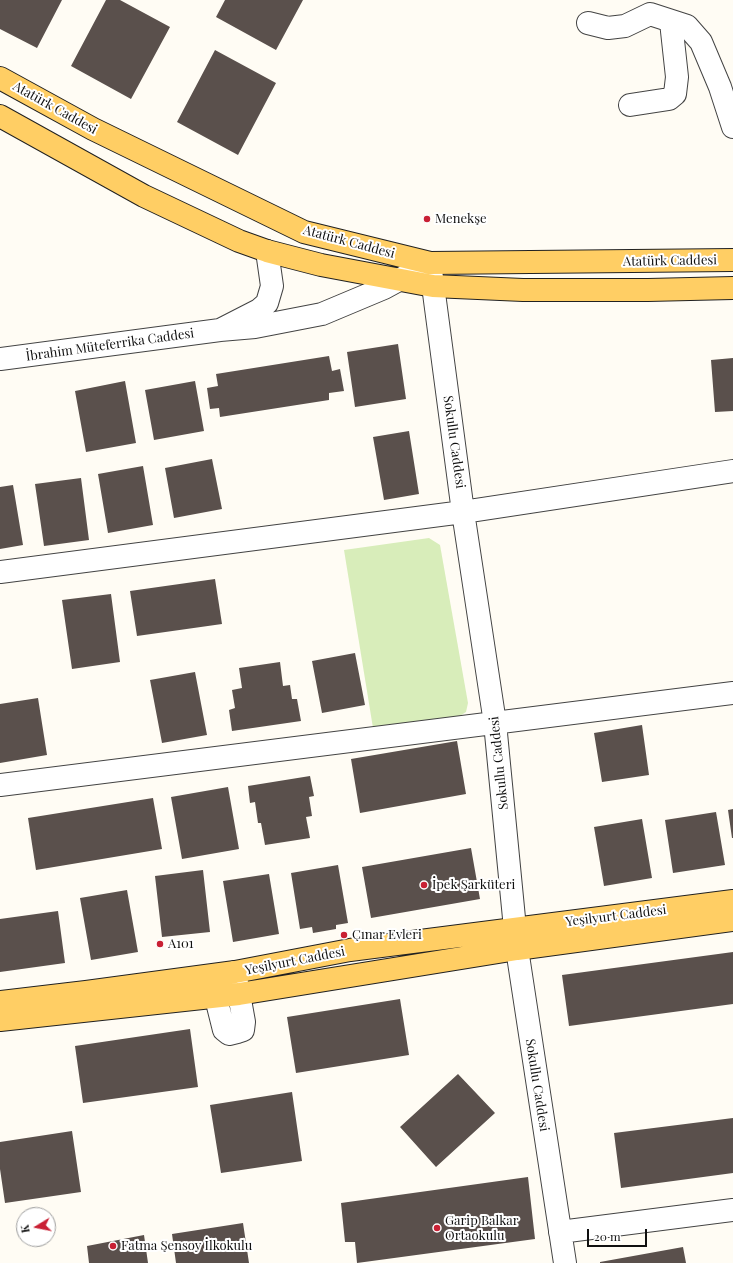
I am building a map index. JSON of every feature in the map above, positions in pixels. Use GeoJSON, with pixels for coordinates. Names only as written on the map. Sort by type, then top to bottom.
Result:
{"type":"FeatureCollection","features":[{"type":"Feature","properties":{"kind":"main road","name":"Atatürk Caddesi"},"geometry":{"type":"LineString","coordinates":[[0,78],[93,129],[304,232],[430,263],[733,260]]}},
{"type":"Feature","properties":{"kind":"main road","name":"Atatürk Caddesi"},"geometry":{"type":"LineString","coordinates":[[0,116],[144,196],[239,241],[267,251],[321,265],[433,286],[523,290],[733,288]]}},
{"type":"Feature","properties":{"kind":"main road","name":"Yeşilyurt Caddesi"},"geometry":{"type":"LineString","coordinates":[[0,1020],[216,998],[516,939],[733,901]]}},
{"type":"Feature","properties":{"kind":"main road","name":"Yeşilyurt Caddesi"},"geometry":{"type":"LineString","coordinates":[[0,1002],[235,972],[350,950],[516,939],[733,920]]}},
{"type":"Feature","properties":{"kind":"street"},"geometry":{"type":"LineString","coordinates":[[630,105],[668,99],[675,94],[677,77],[663,13]]}},
{"type":"Feature","properties":{"kind":"street"},"geometry":{"type":"LineString","coordinates":[[588,23],[608,28],[625,26],[650,14],[663,13],[687,26],[701,42],[720,87],[733,127]]}},
{"type":"Feature","properties":{"kind":"street"},"geometry":{"type":"LineString","coordinates":[[220,330],[259,310],[267,303],[272,286],[267,251]]}},
{"type":"Feature","properties":{"kind":"street","name":"İbrahim Müteferrika Caddesi"},"geometry":{"type":"LineString","coordinates":[[0,359],[220,330],[255,327],[322,314],[384,288],[430,263]]}},
{"type":"Feature","properties":{"kind":"street","name":"Sokullu Caddesi"},"geometry":{"type":"LineString","coordinates":[[430,263],[463,512],[496,723],[516,939],[565,1263]]}},
{"type":"Feature","properties":{"kind":"street"},"geometry":{"type":"LineString","coordinates":[[0,572],[463,512],[733,471]]}},
{"type":"Feature","properties":{"kind":"street"},"geometry":{"type":"LineString","coordinates":[[0,785],[733,693]]}},
{"type":"Feature","properties":{"kind":"street"},"geometry":{"type":"LineString","coordinates":[[214,975],[216,998],[224,1030],[229,1034],[243,1030],[244,1022],[235,972]]}},
{"type":"Feature","properties":{"kind":"street"},"geometry":{"type":"LineString","coordinates":[[560,1232],[733,1210]]}},
{"type":"Feature","properties":{"kind":"green space"},"geometry":{"type":"Polygon","coordinates":[[[429,538],[440,545],[468,703],[466,712],[458,717],[373,728],[344,550],[429,538]]]}},
{"type":"Feature","properties":{"kind":"building"},"geometry":{"type":"Polygon","coordinates":[[[0,0],[62,0],[37,48],[0,29],[0,0]]]}},
{"type":"Feature","properties":{"kind":"building"},"geometry":{"type":"Polygon","coordinates":[[[106,0],[120,0],[170,27],[131,99],[71,66],[106,0]]]}},
{"type":"Feature","properties":{"kind":"building"},"geometry":{"type":"Polygon","coordinates":[[[225,0],[303,0],[276,50],[216,17],[225,0]]]}},
{"type":"Feature","properties":{"kind":"building"},"geometry":{"type":"Polygon","coordinates":[[[215,50],[276,83],[238,155],[177,122],[215,50]]]}},
{"type":"Feature","properties":{"kind":"building"},"geometry":{"type":"Polygon","coordinates":[[[398,344],[406,399],[355,407],[347,352],[398,344]]]}},
{"type":"Feature","properties":{"kind":"building"},"geometry":{"type":"Polygon","coordinates":[[[329,356],[332,371],[340,369],[344,391],[329,393],[329,400],[220,417],[219,408],[210,409],[207,388],[218,386],[216,374],[329,356]]]}},
{"type":"Feature","properties":{"kind":"building"},"geometry":{"type":"Polygon","coordinates":[[[733,358],[733,411],[715,412],[711,360],[733,358]]]}},
{"type":"Feature","properties":{"kind":"building"},"geometry":{"type":"Polygon","coordinates":[[[125,381],[136,443],[86,452],[75,391],[125,381]]]}},
{"type":"Feature","properties":{"kind":"building"},"geometry":{"type":"Polygon","coordinates":[[[195,381],[204,431],[154,440],[145,390],[195,381]]]}},
{"type":"Feature","properties":{"kind":"building"},"geometry":{"type":"Polygon","coordinates":[[[409,431],[419,494],[384,500],[373,437],[409,431]]]}},
{"type":"Feature","properties":{"kind":"building"},"geometry":{"type":"Polygon","coordinates":[[[212,459],[222,509],[174,518],[165,468],[212,459]]]}},
{"type":"Feature","properties":{"kind":"building"},"geometry":{"type":"Polygon","coordinates":[[[143,466],[153,525],[108,533],[98,474],[143,466]]]}},
{"type":"Feature","properties":{"kind":"building"},"geometry":{"type":"Polygon","coordinates":[[[81,478],[89,540],[44,546],[35,484],[81,478]]]}},
{"type":"Feature","properties":{"kind":"building"},"geometry":{"type":"Polygon","coordinates":[[[13,485],[23,545],[0,549],[0,487],[13,485]]]}},
{"type":"Feature","properties":{"kind":"building"},"geometry":{"type":"Polygon","coordinates":[[[215,579],[222,624],[137,636],[130,591],[215,579]]]}},
{"type":"Feature","properties":{"kind":"building"},"geometry":{"type":"Polygon","coordinates":[[[111,594],[120,662],[72,669],[62,600],[111,594]]]}},
{"type":"Feature","properties":{"kind":"building"},"geometry":{"type":"Polygon","coordinates":[[[355,653],[365,705],[322,713],[312,661],[355,653]]]}},
{"type":"Feature","properties":{"kind":"building"},"geometry":{"type":"Polygon","coordinates":[[[280,662],[283,686],[290,685],[292,699],[297,699],[301,721],[232,731],[229,710],[235,708],[232,690],[242,688],[239,668],[280,662]]]}},
{"type":"Feature","properties":{"kind":"building"},"geometry":{"type":"Polygon","coordinates":[[[195,672],[207,735],[162,743],[150,680],[195,672]]]}},
{"type":"Feature","properties":{"kind":"building"},"geometry":{"type":"Polygon","coordinates":[[[38,698],[47,755],[0,763],[0,704],[38,698]]]}},
{"type":"Feature","properties":{"kind":"building"},"geometry":{"type":"Polygon","coordinates":[[[642,725],[649,775],[602,782],[594,733],[642,725]]]}},
{"type":"Feature","properties":{"kind":"building"},"geometry":{"type":"Polygon","coordinates":[[[457,741],[466,794],[360,813],[351,759],[457,741]]]}},
{"type":"Feature","properties":{"kind":"building"},"geometry":{"type":"Polygon","coordinates":[[[310,776],[314,796],[309,797],[312,816],[306,817],[310,838],[265,845],[261,823],[258,823],[255,802],[250,803],[248,786],[310,776]]]}},
{"type":"Feature","properties":{"kind":"building"},"geometry":{"type":"Polygon","coordinates":[[[228,787],[239,849],[182,859],[171,797],[228,787]]]}},
{"type":"Feature","properties":{"kind":"building"},"geometry":{"type":"Polygon","coordinates":[[[153,798],[162,849],[36,870],[28,818],[153,798]]]}},
{"type":"Feature","properties":{"kind":"building"},"geometry":{"type":"Polygon","coordinates":[[[733,809],[733,838],[732,838],[728,810],[733,809]]]}},
{"type":"Feature","properties":{"kind":"building"},"geometry":{"type":"Polygon","coordinates":[[[716,812],[725,865],[673,873],[665,820],[716,812]]]}},
{"type":"Feature","properties":{"kind":"building"},"geometry":{"type":"Polygon","coordinates":[[[642,819],[652,878],[604,886],[594,827],[642,819]]]}},
{"type":"Feature","properties":{"kind":"building"},"geometry":{"type":"Polygon","coordinates":[[[471,848],[480,899],[371,918],[362,867],[471,848]]]}},
{"type":"Feature","properties":{"kind":"building"},"geometry":{"type":"Polygon","coordinates":[[[338,865],[348,923],[336,925],[336,929],[313,933],[312,927],[300,929],[291,873],[338,865]]]}},
{"type":"Feature","properties":{"kind":"building"},"geometry":{"type":"Polygon","coordinates":[[[203,870],[210,932],[162,937],[155,876],[203,870]]]}},
{"type":"Feature","properties":{"kind":"building"},"geometry":{"type":"Polygon","coordinates":[[[269,874],[279,934],[233,942],[223,881],[269,874]]]}},
{"type":"Feature","properties":{"kind":"building"},"geometry":{"type":"Polygon","coordinates":[[[127,890],[138,952],[91,960],[80,898],[127,890]]]}},
{"type":"Feature","properties":{"kind":"building"},"geometry":{"type":"Polygon","coordinates":[[[58,911],[65,963],[0,972],[0,919],[58,911]]]}},
{"type":"Feature","properties":{"kind":"building"},"geometry":{"type":"Polygon","coordinates":[[[733,952],[733,1004],[569,1026],[562,975],[733,952]]]}},
{"type":"Feature","properties":{"kind":"building"},"geometry":{"type":"Polygon","coordinates":[[[400,999],[409,1055],[296,1073],[287,1017],[400,999]]]}},
{"type":"Feature","properties":{"kind":"building"},"geometry":{"type":"Polygon","coordinates":[[[190,1029],[198,1087],[83,1103],[75,1046],[190,1029]]]}},
{"type":"Feature","properties":{"kind":"building"},"geometry":{"type":"Polygon","coordinates":[[[458,1074],[495,1113],[436,1167],[400,1127],[458,1074]]]}},
{"type":"Feature","properties":{"kind":"building"},"geometry":{"type":"Polygon","coordinates":[[[292,1092],[302,1161],[221,1173],[210,1105],[292,1092]]]}},
{"type":"Feature","properties":{"kind":"building"},"geometry":{"type":"Polygon","coordinates":[[[733,1118],[733,1173],[621,1188],[614,1133],[733,1118]]]}},
{"type":"Feature","properties":{"kind":"building"},"geometry":{"type":"Polygon","coordinates":[[[72,1131],[81,1192],[5,1203],[0,1169],[0,1142],[72,1131]]]}},
{"type":"Feature","properties":{"kind":"building","name":"Garip Balkar Ortaokulu"},"geometry":{"type":"Polygon","coordinates":[[[528,1177],[535,1239],[357,1263],[355,1242],[345,1242],[341,1203],[528,1177]]]}},
{"type":"Feature","properties":{"kind":"building"},"geometry":{"type":"Polygon","coordinates":[[[243,1223],[249,1263],[176,1263],[172,1234],[243,1223]]]}},
{"type":"Feature","properties":{"kind":"building"},"geometry":{"type":"Polygon","coordinates":[[[144,1235],[148,1263],[89,1263],[87,1246],[144,1235]]]}},
{"type":"Feature","properties":{"kind":"building"},"geometry":{"type":"Polygon","coordinates":[[[683,1247],[686,1263],[600,1263],[600,1262],[683,1247]]]}},
{"type":"Feature","properties":{"kind":"place","name":"Menekşe"},"geometry":{"type":"Point","coordinates":[427,219]}},
{"type":"Feature","properties":{"kind":"place","name":"İpek Şarküteri"},"geometry":{"type":"Point","coordinates":[424,885]}},
{"type":"Feature","properties":{"kind":"place","name":"Çınar Evleri"},"geometry":{"type":"Point","coordinates":[344,935]}},
{"type":"Feature","properties":{"kind":"place","name":"A101"},"geometry":{"type":"Point","coordinates":[160,944]}},
{"type":"Feature","properties":{"kind":"place","name":"Garip Balkar Ortaokulu"},"geometry":{"type":"Point","coordinates":[437,1228]}},
{"type":"Feature","properties":{"kind":"place","name":"Fatma Şensoy İlkokulu"},"geometry":{"type":"Point","coordinates":[113,1246]}}]}
